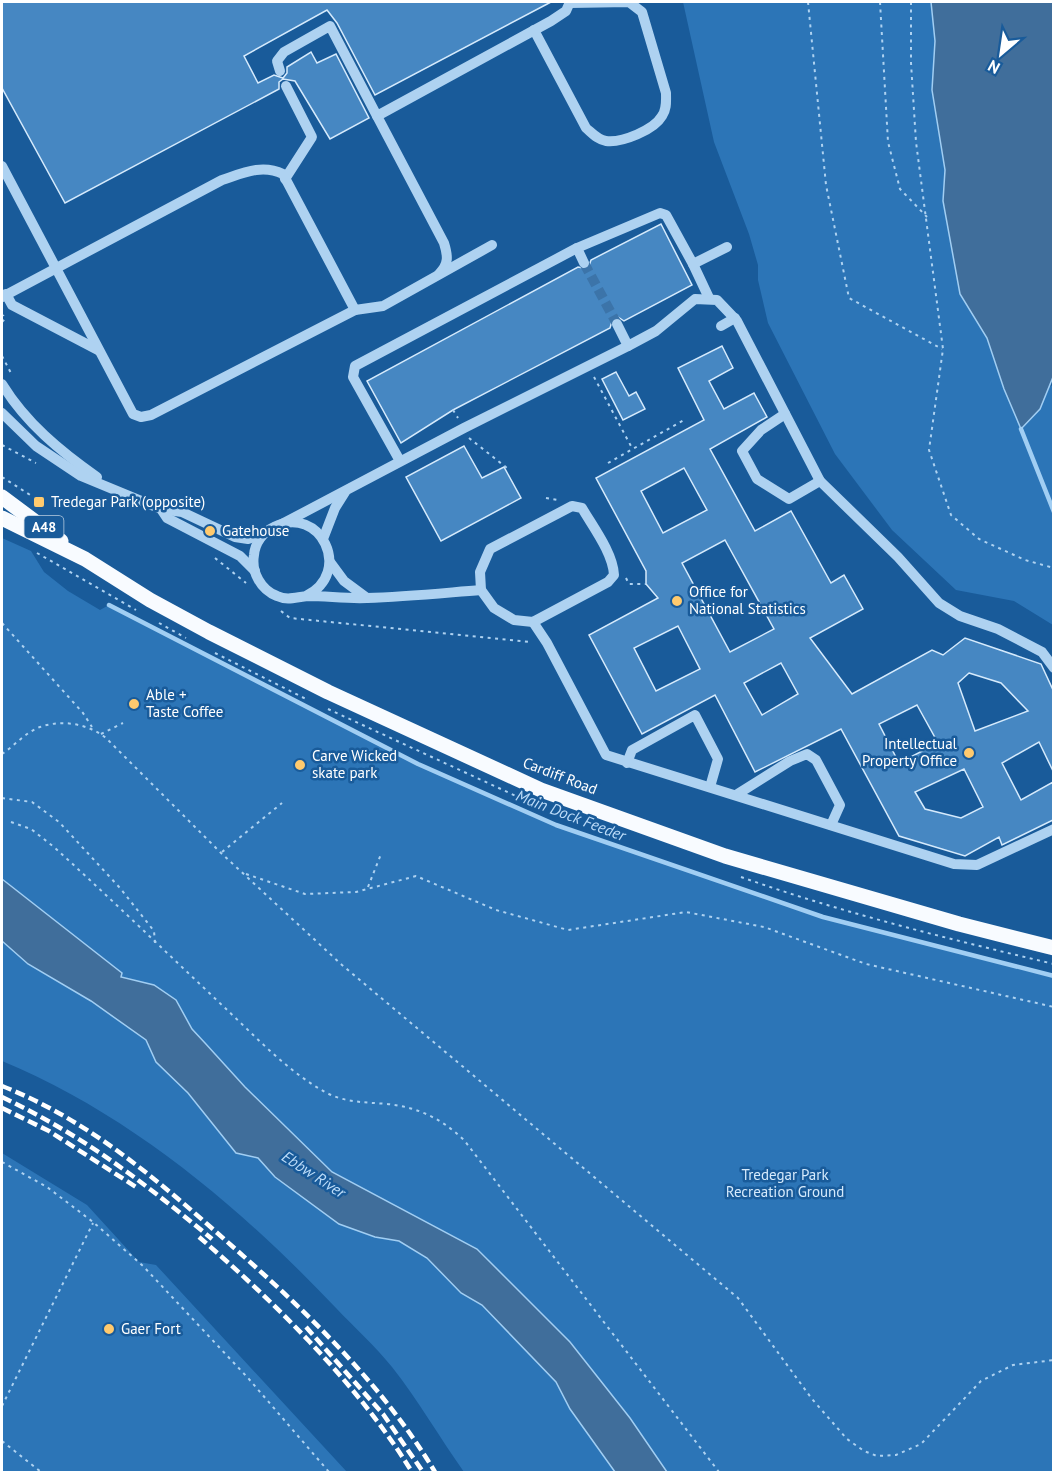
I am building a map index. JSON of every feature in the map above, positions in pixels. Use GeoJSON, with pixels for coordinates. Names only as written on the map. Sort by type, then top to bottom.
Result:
{"type":"FeatureCollection","features":[{"type":"Feature","properties":{"kind":"main road","name":"Cardiff Road"},"geometry":{"type":"LineString","coordinates":[[2,497],[85,559],[150,600],[308,682],[541,790],[725,856],[959,924],[1053,948]]}},
{"type":"Feature","properties":{"kind":"main road","name":"Cardiff Road"},"geometry":{"type":"LineString","coordinates":[[2,518],[85,559]]}},
{"type":"Feature","properties":{"kind":"lane"},"geometry":{"type":"LineString","coordinates":[[377,116],[534,30],[566,11],[570,2],[630,2],[642,12],[666,93],[667,105],[655,126],[620,140],[606,141],[595,136],[586,128],[534,30]]}},
{"type":"Feature","properties":{"kind":"lane"},"geometry":{"type":"LineString","coordinates":[[280,71],[277,61],[284,52],[330,26],[444,243],[448,256],[446,267],[437,276]]}},
{"type":"Feature","properties":{"kind":"lane"},"geometry":{"type":"LineString","coordinates":[[285,179],[312,137],[286,86]]}},
{"type":"Feature","properties":{"kind":"lane"},"geometry":{"type":"LineString","coordinates":[[2,166],[133,414],[141,417],[152,415],[356,310],[383,306],[492,245]]}},
{"type":"Feature","properties":{"kind":"lane"},"geometry":{"type":"LineString","coordinates":[[98,350],[12,305],[4,296],[222,180],[254,170],[271,168],[283,174],[356,310]]}},
{"type":"Feature","properties":{"kind":"lane"},"geometry":{"type":"LineString","coordinates":[[400,461],[353,377],[355,366],[577,248],[660,213],[666,214],[709,298]]}},
{"type":"Feature","properties":{"kind":"lane"},"geometry":{"type":"LineString","coordinates":[[693,264],[727,247]]}},
{"type":"Feature","properties":{"kind":"lane"},"geometry":{"type":"LineString","coordinates":[[577,248],[585,263]]}},
{"type":"Feature","properties":{"kind":"lane"},"geometry":{"type":"LineString","coordinates":[[2,413],[36,446],[81,476],[108,485],[160,509],[182,512],[235,537],[248,539],[265,533],[400,461],[656,331],[695,299],[709,298],[724,305],[735,318],[820,482],[898,557],[939,603],[960,616],[998,629],[1042,652],[1053,668]]}},
{"type":"Feature","properties":{"kind":"lane"},"geometry":{"type":"LineString","coordinates":[[721,326],[735,318]]}},
{"type":"Feature","properties":{"kind":"lane"},"geometry":{"type":"LineString","coordinates":[[617,324],[628,346]]}},
{"type":"Feature","properties":{"kind":"lane"},"geometry":{"type":"LineString","coordinates":[[2,384],[13,402],[57,449],[108,485]]}},
{"type":"Feature","properties":{"kind":"lane"},"geometry":{"type":"LineString","coordinates":[[785,414],[761,430],[742,451],[757,479],[789,499],[820,482]]}},
{"type":"Feature","properties":{"kind":"lane"},"geometry":{"type":"LineString","coordinates":[[323,538],[334,508],[347,489]]}},
{"type":"Feature","properties":{"kind":"lane"},"geometry":{"type":"LineString","coordinates":[[572,506],[582,508],[614,566],[614,575],[608,582],[533,622],[514,620],[494,608],[481,590],[480,572],[490,549],[572,506]]}},
{"type":"Feature","properties":{"kind":"lane"},"geometry":{"type":"LineString","coordinates":[[160,509],[167,518],[240,556],[255,571],[262,585],[272,594],[291,599],[306,596],[367,598],[481,590]]}},
{"type":"Feature","properties":{"kind":"lane"},"geometry":{"type":"LineString","coordinates":[[282,524],[306,525],[323,538],[330,562],[344,581],[367,598]]}},
{"type":"Feature","properties":{"kind":"lane"},"geometry":{"type":"LineString","coordinates":[[255,571],[254,552],[265,533]]}},
{"type":"Feature","properties":{"kind":"lane"},"geometry":{"type":"LineString","coordinates":[[306,596],[320,587],[326,577],[330,562]]}},
{"type":"Feature","properties":{"kind":"lane"},"geometry":{"type":"LineString","coordinates":[[533,622],[548,644],[606,755],[954,864],[977,865],[1053,829]]}},
{"type":"Feature","properties":{"kind":"lane"},"geometry":{"type":"LineString","coordinates":[[627,763],[632,750],[695,715],[718,759],[710,787]]}},
{"type":"Feature","properties":{"kind":"lane"},"geometry":{"type":"LineString","coordinates":[[736,795],[790,761],[807,754],[816,760],[840,805],[831,825]]}},
{"type":"Feature","properties":{"kind":"path"},"geometry":{"type":"LineString","coordinates":[[808,2],[826,184],[849,298],[943,349]]}},
{"type":"Feature","properties":{"kind":"path"},"geometry":{"type":"LineString","coordinates":[[880,2],[888,142],[900,189],[927,217]]}},
{"type":"Feature","properties":{"kind":"path"},"geometry":{"type":"LineString","coordinates":[[911,2],[911,63],[915,131],[943,349],[929,450],[951,514],[979,539],[1025,560],[1053,568]]}},
{"type":"Feature","properties":{"kind":"path"},"geometry":{"type":"LineString","coordinates":[[2,312],[5,318],[2,322]]}},
{"type":"Feature","properties":{"kind":"path"},"geometry":{"type":"LineString","coordinates":[[588,366],[632,448]]}},
{"type":"Feature","properties":{"kind":"path"},"geometry":{"type":"LineString","coordinates":[[608,463],[684,420]]}},
{"type":"Feature","properties":{"kind":"path"},"geometry":{"type":"LineString","coordinates":[[469,438],[507,468]]}},
{"type":"Feature","properties":{"kind":"path"},"geometry":{"type":"LineString","coordinates":[[2,477],[38,500]]}},
{"type":"Feature","properties":{"kind":"path"},"geometry":{"type":"LineString","coordinates":[[2,623],[83,713],[92,727],[221,853],[342,965],[738,1298],[812,1399],[847,1439],[864,1452],[877,1456],[896,1455],[921,1444],[981,1381],[1013,1365],[1053,1359]]}},
{"type":"Feature","properties":{"kind":"path"},"geometry":{"type":"LineString","coordinates":[[2,754],[39,727],[62,723],[92,727]]}},
{"type":"Feature","properties":{"kind":"path"},"geometry":{"type":"LineString","coordinates":[[101,734],[123,723]]}},
{"type":"Feature","properties":{"kind":"path"},"geometry":{"type":"LineString","coordinates":[[2,798],[32,802],[59,822],[141,914],[154,931],[155,943]]}},
{"type":"Feature","properties":{"kind":"path"},"geometry":{"type":"LineString","coordinates":[[221,853],[282,803]]}},
{"type":"Feature","properties":{"kind":"path"},"geometry":{"type":"LineString","coordinates":[[11,822],[31,829],[54,847],[268,1048],[325,1092],[365,1105],[387,1104],[412,1108],[435,1116],[451,1127],[464,1140],[719,1473]]}},
{"type":"Feature","properties":{"kind":"path"},"geometry":{"type":"LineString","coordinates":[[368,889],[381,854]]}},
{"type":"Feature","properties":{"kind":"path"},"geometry":{"type":"LineString","coordinates":[[243,873],[305,894],[356,892],[416,876],[496,910],[568,930],[686,912],[764,927],[866,964],[1053,1007]]}},
{"type":"Feature","properties":{"kind":"path"},"geometry":{"type":"LineString","coordinates":[[2,1162],[47,1187],[93,1222],[143,1266],[240,1369],[329,1473]]}},
{"type":"Feature","properties":{"kind":"path"},"geometry":{"type":"LineString","coordinates":[[2,1406],[93,1222]]}},
{"type":"Feature","properties":{"kind":"path"},"geometry":{"type":"LineString","coordinates":[[2,1441],[41,1473]]}},
{"type":"Feature","properties":{"kind":"green space"},"geometry":{"type":"Polygon","coordinates":[[[683,2],[931,2],[935,41],[932,90],[945,170],[943,201],[960,294],[987,338],[1004,389],[1021,428],[1040,409],[1049,387],[1053,385],[1053,625],[1014,601],[956,590],[892,530],[835,454],[768,323],[758,280],[758,265],[749,234],[714,142],[683,2]]]}},
{"type":"Feature","properties":{"kind":"green space","name":"Tredegar Park Recreation Ground"},"geometry":{"type":"Polygon","coordinates":[[[2,538],[31,551],[44,572],[68,591],[100,610],[109,605],[418,764],[556,825],[823,917],[1053,976],[1053,1472],[667,1472],[630,1418],[570,1342],[477,1249],[332,1172],[245,1087],[192,1029],[176,1000],[154,985],[121,977],[121,973],[2,879],[2,538]]]}},
{"type":"Feature","properties":{"kind":"green space"},"geometry":{"type":"Polygon","coordinates":[[[2,941],[28,964],[91,1001],[146,1040],[156,1062],[188,1093],[236,1153],[258,1158],[275,1177],[339,1224],[375,1237],[399,1241],[427,1258],[461,1293],[482,1305],[556,1382],[570,1409],[615,1472],[464,1472],[392,1367],[372,1344],[262,1235],[181,1167],[139,1136],[95,1108],[2,1061],[2,941]]]}},
{"type":"Feature","properties":{"kind":"green space","name":"Gaer Fort"},"geometry":{"type":"Polygon","coordinates":[[[2,1153],[87,1205],[139,1262],[156,1265],[347,1472],[2,1472],[2,1153]]]}},
{"type":"Feature","properties":{"kind":"water"},"geometry":{"type":"Polygon","coordinates":[[[931,2],[1053,2],[1053,377],[1040,409],[1021,429],[1004,389],[987,338],[960,294],[943,201],[945,170],[932,90],[935,41],[931,2]]]}},
{"type":"Feature","properties":{"kind":"water","name":"Ebbw River"},"geometry":{"type":"Polygon","coordinates":[[[2,879],[122,973],[121,977],[154,985],[176,1000],[192,1029],[245,1087],[332,1172],[477,1249],[570,1342],[630,1418],[667,1472],[615,1472],[570,1409],[556,1382],[482,1305],[461,1293],[427,1258],[399,1241],[375,1237],[339,1224],[275,1177],[258,1158],[236,1153],[188,1093],[156,1062],[146,1040],[91,1001],[28,964],[2,941],[2,879]]]}},
{"type":"Feature","properties":{"kind":"building"},"geometry":{"type":"Polygon","coordinates":[[[2,2],[551,2],[375,95],[337,23],[327,10],[244,56],[258,83],[274,75],[283,78],[287,73],[287,67],[311,52],[317,63],[336,54],[369,118],[330,139],[295,81],[283,79],[279,82],[279,89],[65,203],[2,88],[2,2]]]}},
{"type":"Feature","properties":{"kind":"building"},"geometry":{"type":"Polygon","coordinates":[[[661,224],[692,285],[624,321],[618,317],[613,318],[610,328],[453,410],[401,443],[367,381],[578,267],[588,269],[591,260],[661,224]]]}},
{"type":"Feature","properties":{"kind":"building"},"geometry":{"type":"Polygon","coordinates":[[[722,346],[733,368],[709,381],[724,409],[754,393],[767,417],[710,449],[755,531],[791,511],[831,583],[844,575],[863,609],[810,638],[852,694],[932,650],[943,655],[965,638],[1041,664],[1053,690],[1053,771],[1039,742],[1002,763],[1021,800],[1053,782],[1053,820],[1002,845],[999,837],[965,856],[899,836],[841,729],[755,772],[715,695],[642,734],[589,635],[658,598],[646,584],[646,571],[596,478],[704,420],[678,368],[722,346]],[[684,468],[641,491],[663,533],[707,510],[684,468]],[[725,540],[682,563],[730,652],[774,629],[725,540]],[[678,626],[634,648],[656,691],[700,669],[678,626]],[[781,663],[744,683],[762,715],[798,694],[781,663]],[[969,673],[958,683],[975,731],[1028,711],[1001,683],[969,673]],[[917,705],[879,724],[899,763],[938,743],[917,705]],[[964,769],[915,792],[925,809],[961,818],[983,807],[964,769]]]}},
{"type":"Feature","properties":{"kind":"building"},"geometry":{"type":"Polygon","coordinates":[[[616,372],[629,396],[636,392],[645,409],[623,420],[602,379],[616,372]]]}},
{"type":"Feature","properties":{"kind":"building"},"geometry":{"type":"Polygon","coordinates":[[[464,446],[482,478],[504,467],[521,498],[441,541],[406,477],[464,446]]]}},
{"type":"Feature","properties":{"kind":"waterway"},"geometry":{"type":"LineString","coordinates":[[1021,429],[1054,512]]}},
{"type":"Feature","properties":{"kind":"waterway","name":"Main Dock Feeder"},"geometry":{"type":"LineString","coordinates":[[109,605],[418,764],[556,825],[823,917],[1054,976]]}},
{"type":"Feature","properties":{"kind":"tunnel"},"geometry":{"type":"LineString","coordinates":[[584,263],[617,324]]}},
{"type":"Feature","properties":{"kind":"railway"},"geometry":{"type":"LineString","coordinates":[[2,1086],[35,1100],[95,1135],[179,1199],[232,1246],[342,1351],[392,1409],[435,1472]]}},
{"type":"Feature","properties":{"kind":"railway"},"geometry":{"type":"LineString","coordinates":[[2,1097],[60,1127],[112,1161],[212,1239]]}},
{"type":"Feature","properties":{"kind":"railway"},"geometry":{"type":"LineString","coordinates":[[2,1108],[49,1131],[136,1187]]}},
{"type":"Feature","properties":{"kind":"railway"},"geometry":{"type":"LineString","coordinates":[[199,1237],[257,1289],[342,1377],[391,1440],[412,1472]]}},
{"type":"Feature","properties":{"kind":"railway"},"geometry":{"type":"LineString","coordinates":[[306,1327],[383,1414],[423,1472]]}},
{"type":"Feature","properties":{"kind":"place","name":"Tredegar Park (opposite)"},"geometry":{"type":"Point","coordinates":[39,502]}},
{"type":"Feature","properties":{"kind":"place","name":"Gatehouse"},"geometry":{"type":"Point","coordinates":[210,531]}},
{"type":"Feature","properties":{"kind":"place","name":"Office for National Statistics"},"geometry":{"type":"Point","coordinates":[677,601]}},
{"type":"Feature","properties":{"kind":"place","name":"Able + Taste Coffee"},"geometry":{"type":"Point","coordinates":[134,704]}},
{"type":"Feature","properties":{"kind":"place","name":"Intellectual Property Office"},"geometry":{"type":"Point","coordinates":[969,753]}},
{"type":"Feature","properties":{"kind":"place","name":"Carve Wicked skate park"},"geometry":{"type":"Point","coordinates":[300,765]}},
{"type":"Feature","properties":{"kind":"place","name":"Gaer Fort"},"geometry":{"type":"Point","coordinates":[109,1329]}}]}
